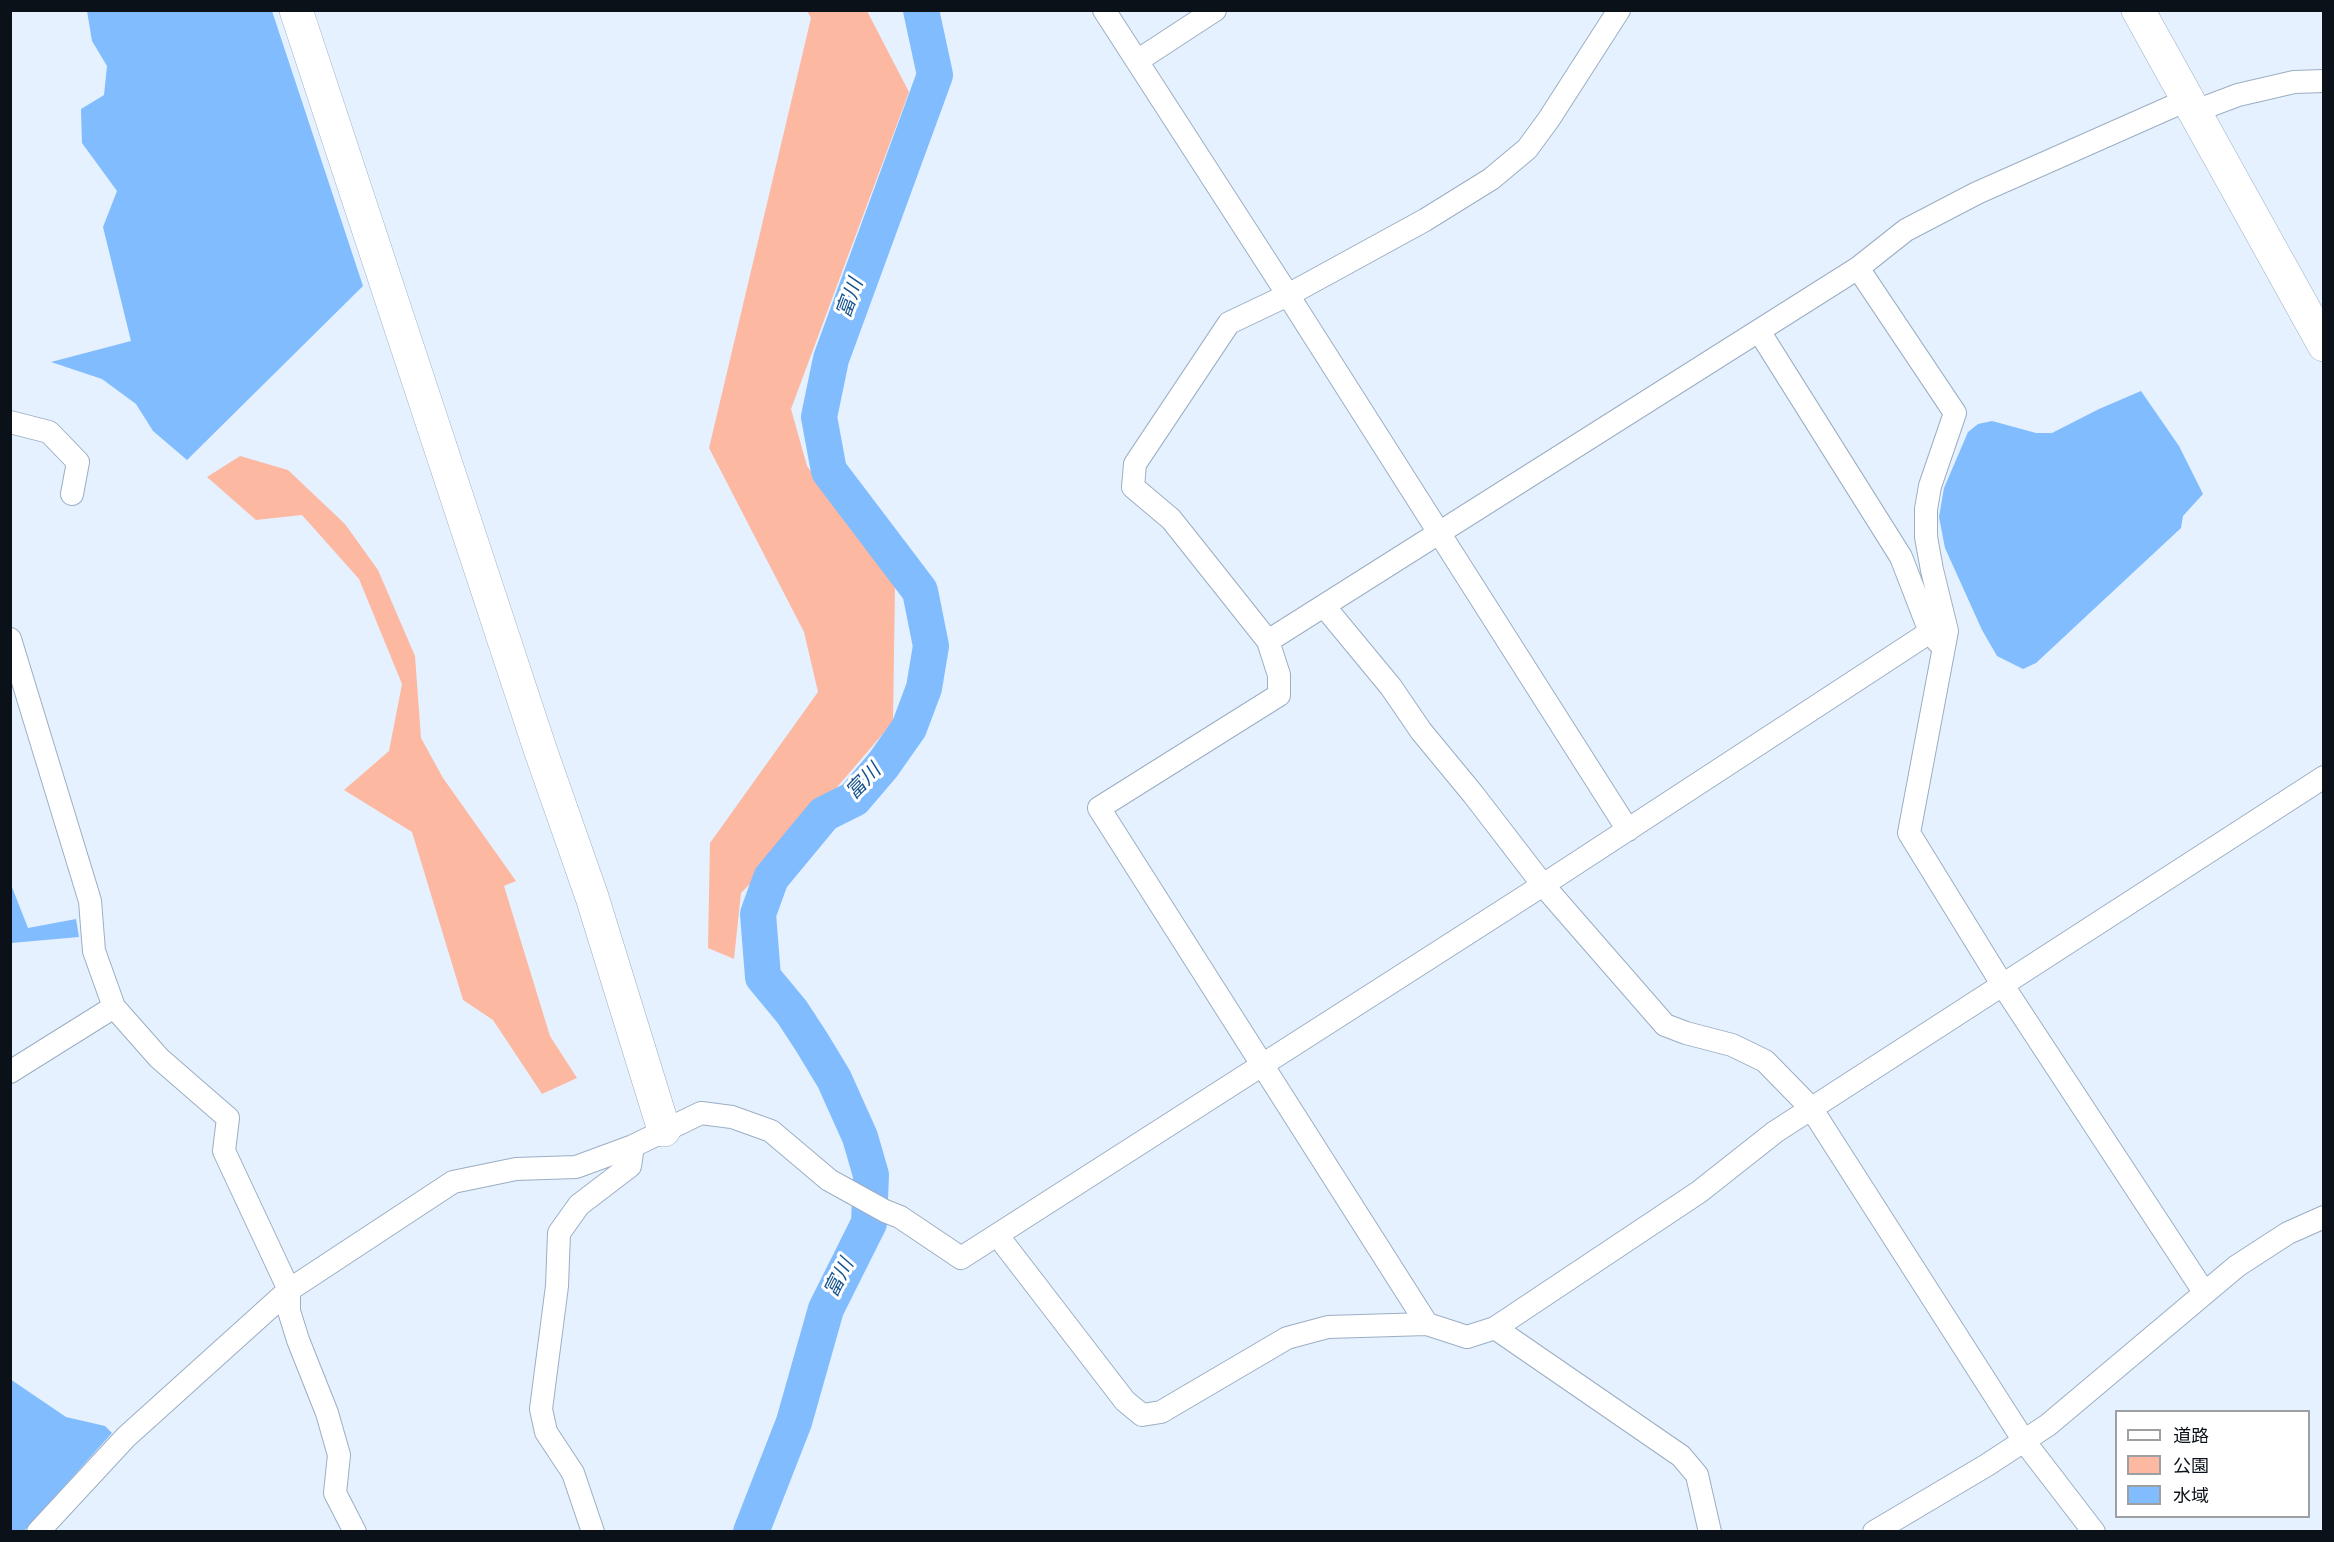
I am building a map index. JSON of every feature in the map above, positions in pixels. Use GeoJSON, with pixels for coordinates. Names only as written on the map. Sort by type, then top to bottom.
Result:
{"type":"FeatureCollection","features":[{"type":"Feature","properties":{"kind":"street"},"geometry":{"type":"LineString","coordinates":[[296,10],[540,749],[592,897],[664,1130]]}},
{"type":"Feature","properties":{"kind":"street"},"geometry":{"type":"LineString","coordinates":[[1104,10],[1628,830]]}},
{"type":"Feature","properties":{"kind":"street"},"geometry":{"type":"LineString","coordinates":[[1137,61],[1215,10]]}},
{"type":"Feature","properties":{"kind":"street"},"geometry":{"type":"LineString","coordinates":[[1427,1324],[1099,808],[1279,695],[1280,675],[1268,641],[1171,519],[1133,487],[1135,464],[1229,323],[1288,295],[1491,179],[1527,149],[1550,119],[1619,10]]}},
{"type":"Feature","properties":{"kind":"street"},"geometry":{"type":"LineString","coordinates":[[2138,10],[2324,345]]}},
{"type":"Feature","properties":{"kind":"street"},"geometry":{"type":"LineString","coordinates":[[1268,641],[1858,268],[1906,230],[1958,203],[2190,106],[2294,82],[2324,81]]}},
{"type":"Feature","properties":{"kind":"street"},"geometry":{"type":"LineString","coordinates":[[38,1532],[126,1437],[289,1290],[453,1182],[516,1168],[576,1167],[633,1146],[701,1113],[732,1117],[771,1131],[829,1180],[900,1217],[961,1257],[998,1236],[1262,1063],[1628,830],[1936,640],[1947,631],[1926,537],[1926,509],[1930,486],[1955,414],[1858,268]]}},
{"type":"Feature","properties":{"kind":"street"},"geometry":{"type":"LineString","coordinates":[[1759,331],[1900,557],[1936,640],[1909,833],[2002,984],[2204,1292]]}},
{"type":"Feature","properties":{"kind":"street"},"geometry":{"type":"LineString","coordinates":[[10,422],[49,432],[78,462],[72,494]]}},
{"type":"Feature","properties":{"kind":"street"},"geometry":{"type":"LineString","coordinates":[[1324,606],[1391,687],[1421,731],[1543,885],[1665,1025],[1732,1045],[1765,1061],[1811,1108],[2024,1441],[2094,1532]]}},
{"type":"Feature","properties":{"kind":"street"},"geometry":{"type":"LineString","coordinates":[[10,639],[90,901],[94,951],[114,1007],[159,1058],[228,1118],[224,1151],[289,1290],[289,1311],[327,1413],[339,1455],[335,1493],[355,1532]]}},
{"type":"Feature","properties":{"kind":"street"},"geometry":{"type":"LineString","coordinates":[[998,1236],[1125,1401],[1142,1415],[1161,1412],[1287,1338],[1328,1327],[1427,1324],[1467,1337],[1495,1328],[1699,1192],[1775,1132],[1811,1108],[2324,777]]}},
{"type":"Feature","properties":{"kind":"street"},"geometry":{"type":"LineString","coordinates":[[10,1072],[114,1007]]}},
{"type":"Feature","properties":{"kind":"street"},"geometry":{"type":"LineString","coordinates":[[593,1532],[573,1473],[546,1432],[541,1409],[557,1286],[559,1233],[579,1205],[630,1166],[633,1146]]}},
{"type":"Feature","properties":{"kind":"street"},"geometry":{"type":"LineString","coordinates":[[1874,1532],[2048,1425],[2237,1266],[2288,1233],[2324,1217]]}},
{"type":"Feature","properties":{"kind":"street"},"geometry":{"type":"LineString","coordinates":[[1495,1328],[1681,1456],[1697,1475],[1710,1532]]}},
{"type":"Feature","properties":{"kind":"green space"},"geometry":{"type":"Polygon","coordinates":[[[807,11],[867,11],[909,92],[791,409],[807,466],[895,586],[893,722],[778,856],[741,893],[734,959],[708,948],[710,843],[818,692],[804,632],[709,448],[811,18],[807,11]]]}},
{"type":"Feature","properties":{"kind":"green space"},"geometry":{"type":"Polygon","coordinates":[[[240,456],[288,470],[345,524],[378,570],[415,656],[421,738],[443,778],[516,881],[504,886],[550,1036],[577,1078],[542,1094],[493,1020],[463,1000],[412,832],[344,790],[389,751],[402,684],[359,579],[302,515],[256,520],[207,477],[240,456]]]}},
{"type":"Feature","properties":{"kind":"water"},"geometry":{"type":"Polygon","coordinates":[[[87,11],[272,11],[363,286],[187,460],[153,431],[136,404],[102,379],[51,362],[131,341],[103,227],[117,191],[82,143],[81,109],[104,95],[107,66],[92,41],[87,11]]]}},
{"type":"Feature","properties":{"kind":"water"},"geometry":{"type":"Polygon","coordinates":[[[2141,391],[2179,446],[2203,494],[2183,516],[2181,528],[2036,663],[2023,669],[1997,656],[1982,630],[1945,548],[1939,517],[1944,488],[1968,432],[1978,424],[1992,421],[2036,433],[2052,433],[2141,391]]]}},
{"type":"Feature","properties":{"kind":"water"},"geometry":{"type":"Polygon","coordinates":[[[10,882],[28,928],[76,919],[79,937],[11,943],[10,882]]]}},
{"type":"Feature","properties":{"kind":"water"},"geometry":{"type":"Polygon","coordinates":[[[10,1379],[66,1417],[105,1426],[112,1433],[24,1531],[11,1531],[10,1379]]]}},
{"type":"Feature","properties":{"kind":"waterway","name":"富川"},"geometry":{"type":"LineString","coordinates":[[751,1532],[794,1422],[826,1309],[869,1223],[871,1175],[860,1137],[834,1079],[811,1041],[792,1012],[763,977],[758,914],[771,878],[824,814],[854,799],[883,765],[909,728],[924,688],[931,646],[920,591],[829,471],[819,417],[831,359],[935,75],[921,10]]}}]}
